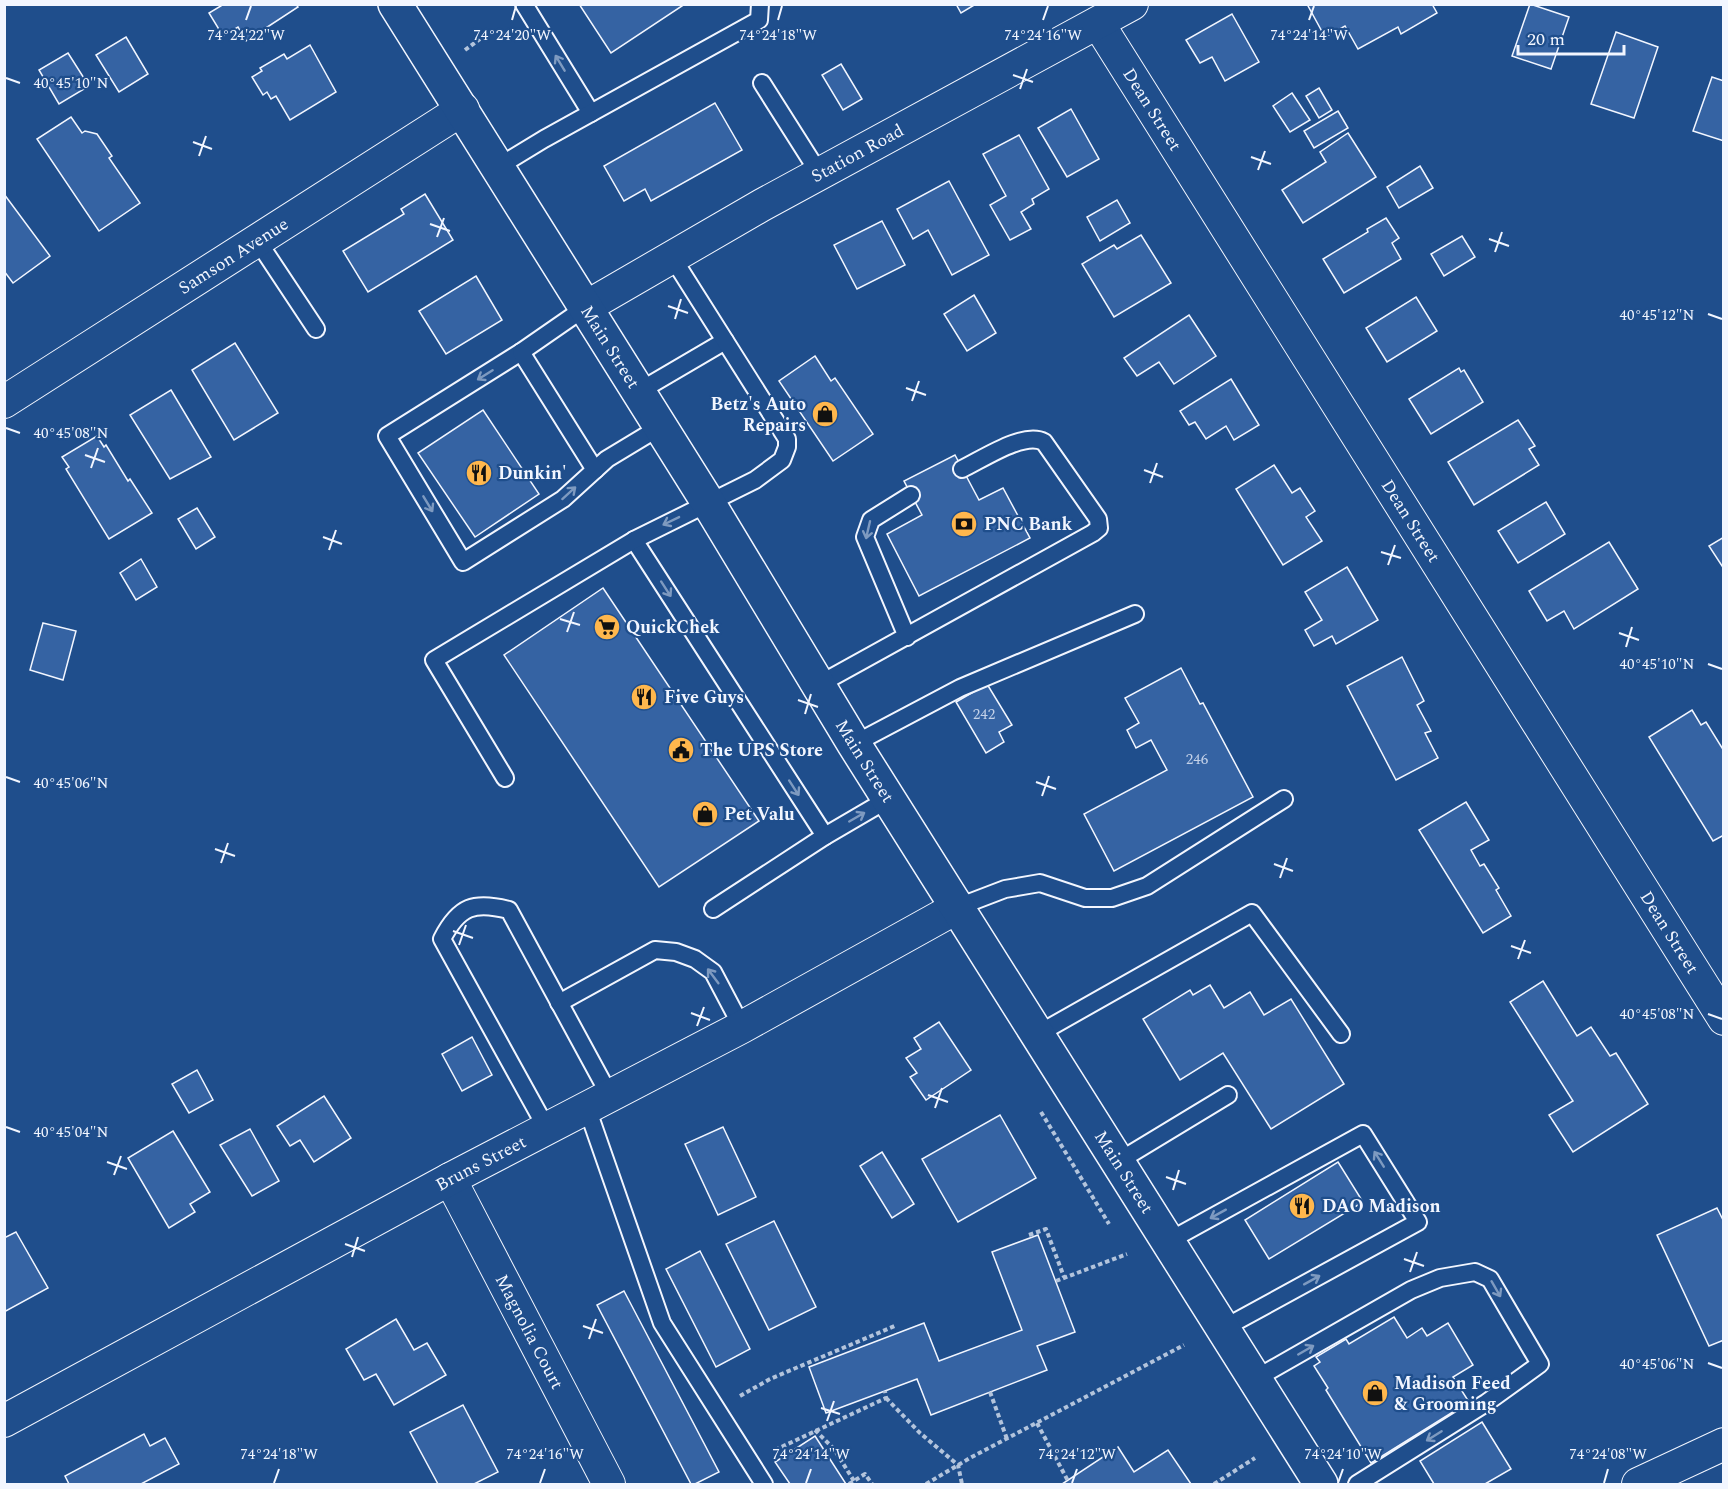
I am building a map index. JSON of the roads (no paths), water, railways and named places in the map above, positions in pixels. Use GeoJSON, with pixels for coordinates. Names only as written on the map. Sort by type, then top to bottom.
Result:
{"type":"FeatureCollection","features":[{"type":"Feature","properties":{"kind":"main road","name":"Main Street"},"geometry":{"type":"LineString","coordinates":[[395,4],[709,504],[854,744],[1322,1485]]}},
{"type":"Feature","properties":{"kind":"street","name":"Station Road"},"geometry":{"type":"LineString","coordinates":[[586,307],[819,173],[1132,4]]}},
{"type":"Feature","properties":{"kind":"street","name":"Dean Street"},"geometry":{"type":"LineString","coordinates":[[1098,23],[1724,1019]]}},
{"type":"Feature","properties":{"kind":"street","name":"Samson Avenue"},"geometry":{"type":"LineString","coordinates":[[4,402],[463,109]]}},
{"type":"Feature","properties":{"kind":"street","name":"Bruns Street"},"geometry":{"type":"LineString","coordinates":[[4,1421],[450,1179],[742,1027],[958,907]]}},
{"type":"Feature","properties":{"kind":"street","name":"Magnolia Court"},"geometry":{"type":"LineString","coordinates":[[450,1179],[609,1485]]}},
{"type":"Feature","properties":{"kind":"street"},"geometry":{"type":"LineString","coordinates":[[1638,1485],[1724,1444]]}},
{"type":"Feature","properties":{"kind":"lane"},"geometry":{"type":"LineString","coordinates":[[524,4],[591,113]]}},
{"type":"Feature","properties":{"kind":"lane"},"geometry":{"type":"LineString","coordinates":[[498,168],[591,113],[759,20],[760,4]]}},
{"type":"Feature","properties":{"kind":"lane"},"geometry":{"type":"LineString","coordinates":[[762,83],[819,173]]}},
{"type":"Feature","properties":{"kind":"lane"},"geometry":{"type":"LineString","coordinates":[[257,240],[316,329]]}},
{"type":"Feature","properties":{"kind":"lane"},"geometry":{"type":"LineString","coordinates":[[505,778],[434,660],[634,540],[754,480],[782,460],[787,447],[787,439],[672,257]]}},
{"type":"Feature","properties":{"kind":"lane"},"geometry":{"type":"LineString","coordinates":[[586,307],[522,352],[387,436],[463,562],[563,499],[607,459],[660,427]]}},
{"type":"Feature","properties":{"kind":"lane"},"geometry":{"type":"LineString","coordinates":[[638,392],[724,341]]}},
{"type":"Feature","properties":{"kind":"lane"},"geometry":{"type":"LineString","coordinates":[[522,352],[595,470]]}},
{"type":"Feature","properties":{"kind":"lane"},"geometry":{"type":"LineString","coordinates":[[818,685],[1093,534],[1099,528],[1098,519],[1044,442],[1026,438],[962,469]]}},
{"type":"Feature","properties":{"kind":"lane"},"geometry":{"type":"LineString","coordinates":[[907,637],[865,537],[871,520],[911,495]]}},
{"type":"Feature","properties":{"kind":"lane"},"geometry":{"type":"LineString","coordinates":[[634,540],[825,836]]}},
{"type":"Feature","properties":{"kind":"lane"},"geometry":{"type":"LineString","coordinates":[[854,744],[960,688],[1135,614]]}},
{"type":"Feature","properties":{"kind":"lane"},"geometry":{"type":"LineString","coordinates":[[713,909],[825,836],[890,798]]}},
{"type":"Feature","properties":{"kind":"lane"},"geometry":{"type":"LineString","coordinates":[[958,907],[1005,889],[1040,883],[1085,898],[1112,898],[1147,886],[1284,799]]}},
{"type":"Feature","properties":{"kind":"lane"},"geometry":{"type":"LineString","coordinates":[[547,1129],[442,939],[452,919],[470,908],[489,905],[509,910],[559,1003],[598,1102],[662,1323],[764,1485]]}},
{"type":"Feature","properties":{"kind":"lane"},"geometry":{"type":"LineString","coordinates":[[1038,1034],[1252,914],[1341,1034]]}},
{"type":"Feature","properties":{"kind":"lane"},"geometry":{"type":"LineString","coordinates":[[559,1003],[655,950],[676,952],[695,959],[713,972],[742,1027]]}},
{"type":"Feature","properties":{"kind":"lane"},"geometry":{"type":"LineString","coordinates":[[1119,1161],[1228,1095]]}},
{"type":"Feature","properties":{"kind":"lane"},"geometry":{"type":"LineString","coordinates":[[1167,1242],[1363,1134],[1418,1222],[1224,1328]]}},
{"type":"Feature","properties":{"kind":"lane"},"geometry":{"type":"LineString","coordinates":[[1256,1379],[1411,1290],[1440,1278],[1475,1272],[1490,1279],[1540,1364],[1486,1403],[1357,1485]]}},
{"type":"Feature","properties":{"kind":"place","name":"Betz's Auto Repairs"},"geometry":{"type":"Point","coordinates":[825,414]}},
{"type":"Feature","properties":{"kind":"place","name":"Dunkin'"},"geometry":{"type":"Point","coordinates":[479,473]}},
{"type":"Feature","properties":{"kind":"place","name":"PNC Bank"},"geometry":{"type":"Point","coordinates":[964,524]}},
{"type":"Feature","properties":{"kind":"place","name":"QuickChek"},"geometry":{"type":"Point","coordinates":[607,627]}},
{"type":"Feature","properties":{"kind":"place","name":"Five Guys"},"geometry":{"type":"Point","coordinates":[644,697]}},
{"type":"Feature","properties":{"kind":"place","name":"The UPS Store"},"geometry":{"type":"Point","coordinates":[681,750]}},
{"type":"Feature","properties":{"kind":"place","name":"Pet Valu"},"geometry":{"type":"Point","coordinates":[705,814]}},
{"type":"Feature","properties":{"kind":"place","name":"DAO Madison"},"geometry":{"type":"Point","coordinates":[1302,1206]}},
{"type":"Feature","properties":{"kind":"place","name":"Madison Feed & Grooming"},"geometry":{"type":"Point","coordinates":[1375,1393]}}]}
